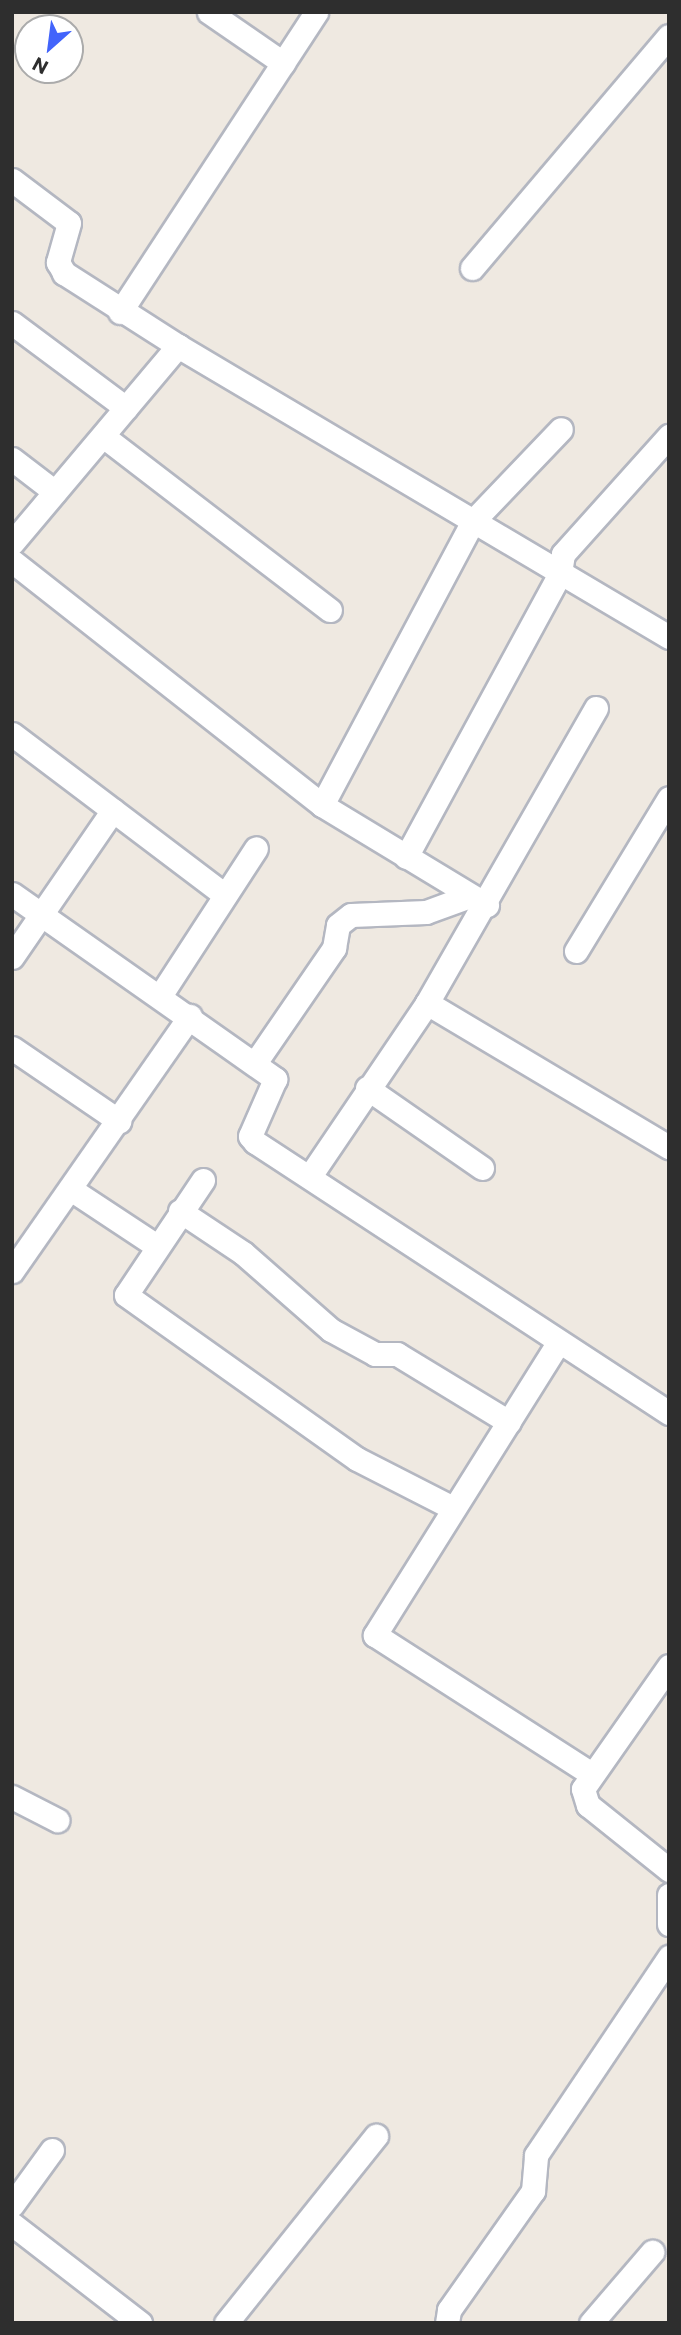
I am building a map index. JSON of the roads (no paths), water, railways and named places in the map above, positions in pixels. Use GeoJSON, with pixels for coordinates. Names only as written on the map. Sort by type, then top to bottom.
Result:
{"type":"FeatureCollection","features":[{"type":"Feature","properties":{"kind":"street"},"geometry":{"type":"LineString","coordinates":[[209,12],[282,63]]}},
{"type":"Feature","properties":{"kind":"street"},"geometry":{"type":"LineString","coordinates":[[120,312],[316,12]]}},
{"type":"Feature","properties":{"kind":"street"},"geometry":{"type":"LineString","coordinates":[[472,268],[669,36]]}},
{"type":"Feature","properties":{"kind":"street"},"geometry":{"type":"LineString","coordinates":[[12,180],[69,223],[58,262],[64,273],[120,312],[669,637]]}},
{"type":"Feature","properties":{"kind":"street"},"geometry":{"type":"LineString","coordinates":[[12,323],[126,408]]}},
{"type":"Feature","properties":{"kind":"street"},"geometry":{"type":"LineString","coordinates":[[12,543],[178,346]]}},
{"type":"Feature","properties":{"kind":"street"},"geometry":{"type":"LineString","coordinates":[[322,805],[473,521],[561,429]]}},
{"type":"Feature","properties":{"kind":"street"},"geometry":{"type":"LineString","coordinates":[[103,436],[330,610]]}},
{"type":"Feature","properties":{"kind":"street"},"geometry":{"type":"LineString","coordinates":[[406,857],[560,573],[563,554],[669,436]]}},
{"type":"Feature","properties":{"kind":"street"},"geometry":{"type":"LineString","coordinates":[[12,459],[55,492]]}},
{"type":"Feature","properties":{"kind":"street"},"geometry":{"type":"LineString","coordinates":[[12,561],[322,805],[478,900]]}},
{"type":"Feature","properties":{"kind":"street"},"geometry":{"type":"LineString","coordinates":[[310,1176],[427,1003],[478,900],[596,708]]}},
{"type":"Feature","properties":{"kind":"street"},"geometry":{"type":"LineString","coordinates":[[12,734],[225,895]]}},
{"type":"Feature","properties":{"kind":"street"},"geometry":{"type":"LineString","coordinates":[[576,951],[669,798]]}},
{"type":"Feature","properties":{"kind":"street"},"geometry":{"type":"LineString","coordinates":[[12,957],[113,810]]}},
{"type":"Feature","properties":{"kind":"street"},"geometry":{"type":"LineString","coordinates":[[160,996],[256,848]]}},
{"type":"Feature","properties":{"kind":"street"},"geometry":{"type":"LineString","coordinates":[[12,894],[190,1016],[255,1063],[276,1084],[250,1136],[558,1343],[669,1413]]}},
{"type":"Feature","properties":{"kind":"street"},"geometry":{"type":"LineString","coordinates":[[255,1063],[334,948],[338,925],[373,909],[426,912],[478,900]]}},
{"type":"Feature","properties":{"kind":"street"},"geometry":{"type":"LineString","coordinates":[[427,1003],[669,1147]]}},
{"type":"Feature","properties":{"kind":"street"},"geometry":{"type":"LineString","coordinates":[[12,1272],[72,1190],[190,1016]]}},
{"type":"Feature","properties":{"kind":"street"},"geometry":{"type":"LineString","coordinates":[[12,1048],[119,1121]]}},
{"type":"Feature","properties":{"kind":"street"},"geometry":{"type":"LineString","coordinates":[[367,1088],[482,1168]]}},
{"type":"Feature","properties":{"kind":"street"},"geometry":{"type":"LineString","coordinates":[[203,1180],[125,1289],[131,1300],[357,1459],[451,1507]]}},
{"type":"Feature","properties":{"kind":"street"},"geometry":{"type":"LineString","coordinates":[[72,1190],[155,1245]]}},
{"type":"Feature","properties":{"kind":"street"},"geometry":{"type":"LineString","coordinates":[[180,1211],[243,1253],[331,1329],[375,1354],[397,1354],[509,1422]]}},
{"type":"Feature","properties":{"kind":"street"},"geometry":{"type":"LineString","coordinates":[[558,1343],[509,1422],[451,1507],[375,1635],[590,1773]]}},
{"type":"Feature","properties":{"kind":"street"},"geometry":{"type":"LineString","coordinates":[[669,1666],[590,1773],[583,1789],[589,1805],[669,1870]]}},
{"type":"Feature","properties":{"kind":"street"},"geometry":{"type":"LineString","coordinates":[[12,1797],[57,1820]]}},
{"type":"Feature","properties":{"kind":"street"},"geometry":{"type":"LineString","coordinates":[[669,1895],[669,1924]]}},
{"type":"Feature","properties":{"kind":"street"},"geometry":{"type":"LineString","coordinates":[[447,2323],[449,2310],[533,2192],[536,2155],[669,1957]]}},
{"type":"Feature","properties":{"kind":"street"},"geometry":{"type":"LineString","coordinates":[[226,2323],[376,2136]]}},
{"type":"Feature","properties":{"kind":"street"},"geometry":{"type":"LineString","coordinates":[[12,2205],[52,2150]]}},
{"type":"Feature","properties":{"kind":"street"},"geometry":{"type":"LineString","coordinates":[[12,2224],[140,2323]]}},
{"type":"Feature","properties":{"kind":"street"},"geometry":{"type":"LineString","coordinates":[[591,2323],[652,2252]]}}]}
